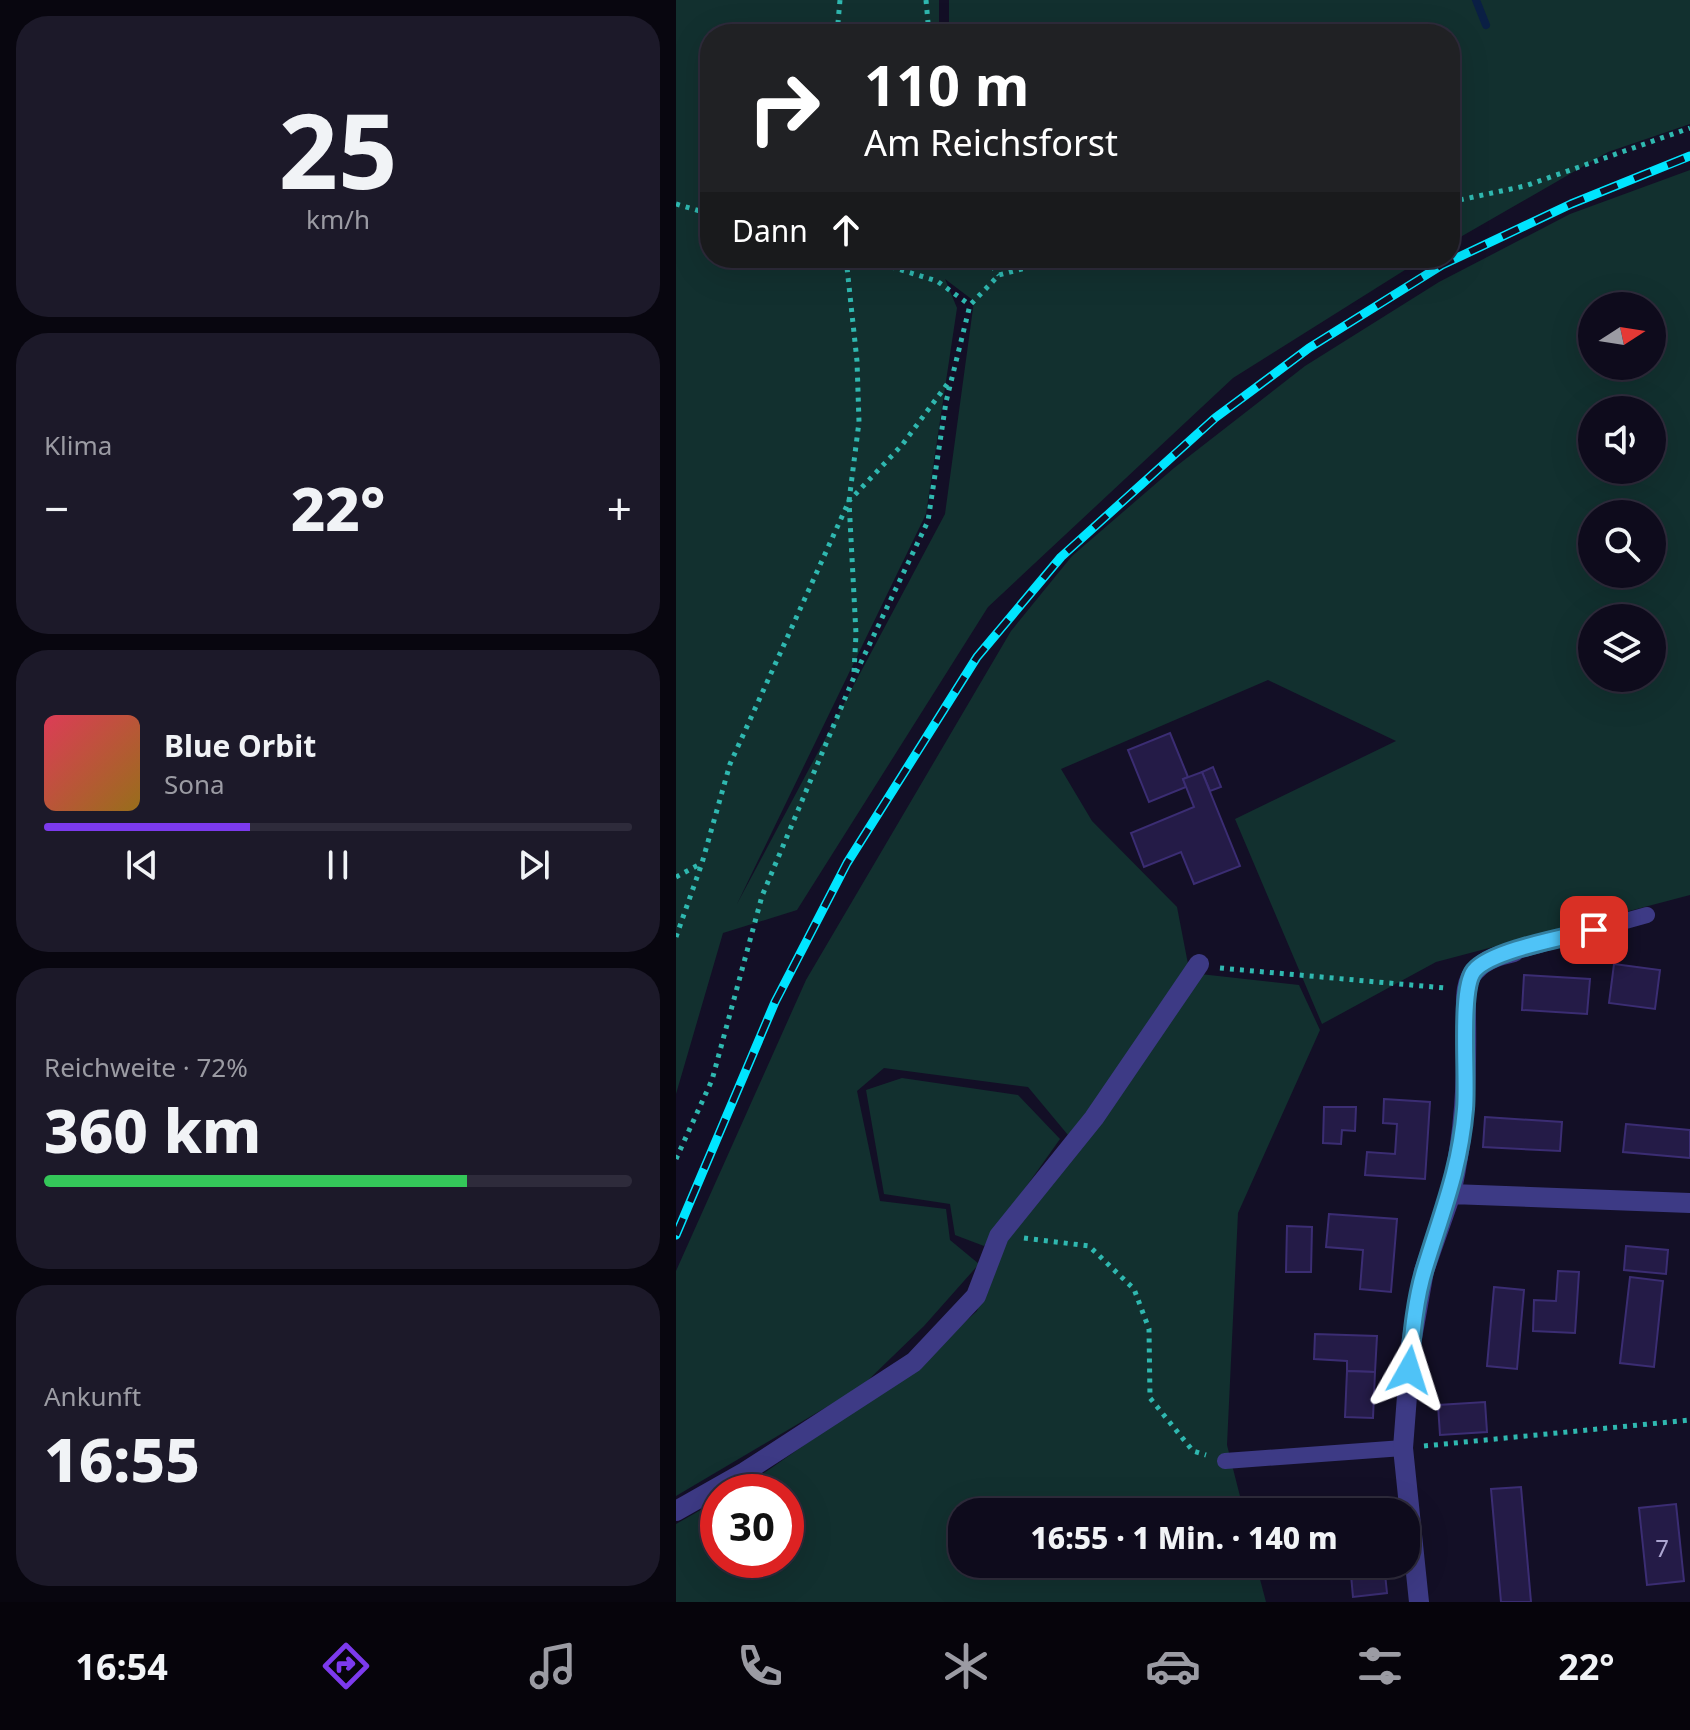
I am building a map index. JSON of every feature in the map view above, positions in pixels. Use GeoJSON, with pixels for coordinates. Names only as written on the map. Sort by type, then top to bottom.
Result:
{"type":"FeatureCollection","features":[{"type":"Feature","properties":{"kind":"street"},"geometry":{"type":"LineString","coordinates":[[1419,1602],[1403,1448],[1411,1344],[1424,1271],[1451,1194],[1463,1139],[1467,1091],[1466,990],[1474,970],[1494,957],[1514,952]]}},
{"type":"Feature","properties":{"kind":"street"},"geometry":{"type":"LineString","coordinates":[[676,1511],[745,1472],[914,1362],[976,1296],[999,1236],[1094,1118],[1199,964]]}},
{"type":"Feature","properties":{"kind":"street"},"geometry":{"type":"LineString","coordinates":[[1451,1194],[1690,1203]]}},
{"type":"Feature","properties":{"kind":"lane"},"geometry":{"type":"LineString","coordinates":[[1514,952],[1647,915]]}},
{"type":"Feature","properties":{"kind":"lane"},"geometry":{"type":"LineString","coordinates":[[1225,1461],[1403,1448]]}},
{"type":"Feature","properties":{"kind":"path"},"geometry":{"type":"LineString","coordinates":[[838,24],[840,0]]}},
{"type":"Feature","properties":{"kind":"path"},"geometry":{"type":"LineString","coordinates":[[926,0],[928,24]]}},
{"type":"Feature","properties":{"kind":"path"},"geometry":{"type":"LineString","coordinates":[[1460,200],[1525,186],[1690,128]]}},
{"type":"Feature","properties":{"kind":"path"},"geometry":{"type":"LineString","coordinates":[[676,204],[700,211]]}},
{"type":"Feature","properties":{"kind":"path"},"geometry":{"type":"LineString","coordinates":[[847,268],[857,361],[859,422],[849,501],[856,634],[854,677]]}},
{"type":"Feature","properties":{"kind":"path"},"geometry":{"type":"LineString","coordinates":[[895,268],[937,281],[970,305]]}},
{"type":"Feature","properties":{"kind":"path"},"geometry":{"type":"LineString","coordinates":[[994,268],[999,275]]}},
{"type":"Feature","properties":{"kind":"path"},"geometry":{"type":"LineString","coordinates":[[676,1159],[712,1080],[762,896],[854,677],[928,521],[952,377],[970,305],[999,275],[1026,268]]}},
{"type":"Feature","properties":{"kind":"path"},"geometry":{"type":"LineString","coordinates":[[676,937],[702,863],[730,764],[849,501],[902,445],[952,377]]}},
{"type":"Feature","properties":{"kind":"path"},"geometry":{"type":"LineString","coordinates":[[676,877],[702,863]]}},
{"type":"Feature","properties":{"kind":"path"},"geometry":{"type":"LineString","coordinates":[[1243,972],[1466,990]]}},
{"type":"Feature","properties":{"kind":"path"},"geometry":{"type":"LineString","coordinates":[[999,1236],[1089,1246],[1134,1289],[1149,1329],[1150,1398],[1193,1451],[1225,1461]]}},
{"type":"Feature","properties":{"kind":"path"},"geometry":{"type":"LineString","coordinates":[[1403,1448],[1690,1420]]}},
{"type":"Feature","properties":{"kind":"green space"},"geometry":{"type":"Polygon","coordinates":[[[676,0],[939,0],[939,24],[700,24],[700,268],[1408,268],[1233,378],[988,607],[797,910],[723,933],[676,1094],[676,0]],[[945,279],[957,308],[926,514],[737,904],[945,514],[974,301],[945,279]]]}},
{"type":"Feature","properties":{"kind":"green space"},"geometry":{"type":"Polygon","coordinates":[[[949,0],[1690,0],[1690,124],[1608,152],[1460,237],[1460,24],[949,24],[949,0]]]}},
{"type":"Feature","properties":{"kind":"green space"},"geometry":{"type":"Polygon","coordinates":[[[1690,170],[1690,895],[1436,962],[1322,1024],[1235,819],[1396,741],[1268,680],[1061,769],[1092,821],[1177,907],[1188,964],[1128,1064],[1068,1135],[1028,1087],[884,1068],[857,1091],[880,1201],[946,1209],[950,1240],[979,1264],[924,1326],[862,1386],[713,1474],[700,1474],[700,1482],[676,1496],[676,1271],[806,980],[1011,631],[1072,556],[1174,468],[1305,366],[1439,282],[1570,214],[1690,170]]]}},
{"type":"Feature","properties":{"kind":"green space"},"geometry":{"type":"Polygon","coordinates":[[[1200,974],[1299,985],[1320,1030],[1238,1213],[1227,1445],[1240,1498],[948,1498],[948,1578],[1260,1578],[1266,1602],[676,1602],[676,1524],[700,1510],[700,1578],[804,1578],[804,1474],[762,1474],[913,1369],[977,1311],[998,1249],[1200,974]]]}},
{"type":"Feature","properties":{"kind":"green space"},"geometry":{"type":"Polygon","coordinates":[[[902,1078],[1018,1095],[1060,1139],[984,1246],[955,1235],[950,1204],[884,1194],[866,1090],[902,1078]]]}},
{"type":"Feature","properties":{"kind":"building"},"geometry":{"type":"Polygon","coordinates":[[[1170,733],[1188,777],[1183,779],[1186,787],[1149,802],[1128,750],[1170,733]]]}},
{"type":"Feature","properties":{"kind":"building"},"geometry":{"type":"Polygon","coordinates":[[[1213,767],[1221,787],[1210,791],[1202,772],[1213,767]]]}},
{"type":"Feature","properties":{"kind":"building"},"geometry":{"type":"Polygon","coordinates":[[[1202,772],[1240,866],[1194,884],[1181,852],[1144,867],[1131,833],[1194,807],[1183,779],[1202,772]]]}},
{"type":"Feature","properties":{"kind":"building"},"geometry":{"type":"Polygon","coordinates":[[[1614,964],[1660,970],[1655,1009],[1609,1003],[1614,964]]]}},
{"type":"Feature","properties":{"kind":"building"},"geometry":{"type":"Polygon","coordinates":[[[1524,975],[1590,979],[1587,1014],[1522,1010],[1524,975]]]}},
{"type":"Feature","properties":{"kind":"building"},"geometry":{"type":"Polygon","coordinates":[[[1384,1099],[1430,1102],[1425,1179],[1365,1175],[1367,1152],[1395,1154],[1397,1124],[1383,1123],[1384,1099]]]}},
{"type":"Feature","properties":{"kind":"building"},"geometry":{"type":"Polygon","coordinates":[[[1324,1107],[1356,1107],[1355,1131],[1342,1130],[1341,1144],[1323,1143],[1324,1107]]]}},
{"type":"Feature","properties":{"kind":"building"},"geometry":{"type":"Polygon","coordinates":[[[1485,1117],[1562,1122],[1560,1151],[1483,1147],[1485,1117]]]}},
{"type":"Feature","properties":{"kind":"building"},"geometry":{"type":"Polygon","coordinates":[[[1626,1124],[1690,1130],[1690,1158],[1623,1152],[1626,1124]]]}},
{"type":"Feature","properties":{"kind":"building"},"geometry":{"type":"Polygon","coordinates":[[[1329,1214],[1397,1219],[1391,1292],[1360,1289],[1363,1250],[1326,1247],[1329,1214]]]}},
{"type":"Feature","properties":{"kind":"building"},"geometry":{"type":"Polygon","coordinates":[[[1287,1226],[1312,1227],[1311,1272],[1286,1272],[1287,1226]]]}},
{"type":"Feature","properties":{"kind":"building"},"geometry":{"type":"Polygon","coordinates":[[[1626,1246],[1668,1250],[1666,1274],[1624,1270],[1626,1246]]]}},
{"type":"Feature","properties":{"kind":"building"},"geometry":{"type":"Polygon","coordinates":[[[1558,1271],[1579,1272],[1575,1333],[1533,1331],[1534,1300],[1556,1301],[1558,1271]]]}},
{"type":"Feature","properties":{"kind":"building"},"geometry":{"type":"Polygon","coordinates":[[[1630,1277],[1663,1281],[1654,1367],[1620,1363],[1630,1277]]]}},
{"type":"Feature","properties":{"kind":"building"},"geometry":{"type":"Polygon","coordinates":[[[1494,1287],[1524,1290],[1517,1369],[1487,1366],[1494,1287]]]}},
{"type":"Feature","properties":{"kind":"building"},"geometry":{"type":"Polygon","coordinates":[[[1315,1334],[1377,1336],[1375,1372],[1347,1371],[1347,1361],[1314,1359],[1315,1334]]]}},
{"type":"Feature","properties":{"kind":"building"},"geometry":{"type":"Polygon","coordinates":[[[1347,1371],[1375,1372],[1373,1418],[1345,1417],[1347,1371]]]}},
{"type":"Feature","properties":{"kind":"building"},"geometry":{"type":"Polygon","coordinates":[[[1485,1402],[1487,1432],[1440,1435],[1438,1405],[1485,1402]]]}},
{"type":"Feature","properties":{"kind":"building"},"geometry":{"type":"Polygon","coordinates":[[[1521,1487],[1531,1602],[1501,1602],[1491,1489],[1521,1487]]]}},
{"type":"Feature","properties":{"kind":"building"},"geometry":{"type":"Polygon","coordinates":[[[1676,1504],[1684,1581],[1647,1585],[1639,1508],[1676,1504]]]}},
{"type":"Feature","properties":{"kind":"building"},"geometry":{"type":"Polygon","coordinates":[[[1351,1578],[1385,1578],[1387,1593],[1353,1597],[1351,1578]]]}},
{"type":"Feature","properties":{"kind":"waterway"},"geometry":{"type":"LineString","coordinates":[[1476,0],[1486,25]]}},
{"type":"Feature","properties":{"kind":"railway"},"geometry":{"type":"LineString","coordinates":[[1460,256],[1571,204],[1690,156]]}},
{"type":"Feature","properties":{"kind":"railway"},"geometry":{"type":"LineString","coordinates":[[676,1235],[775,1002],[847,863],[977,657],[1061,557],[1215,418],[1309,348],[1437,268]]}},
{"type":"Feature","properties":{"kind":"route"},"geometry":{"type":"LineString","coordinates":[[1409,1370],[1424,1271],[1451,1194],[1463,1139],[1467,1091],[1466,990],[1474,970],[1494,957],[1594,930]]}}]}
